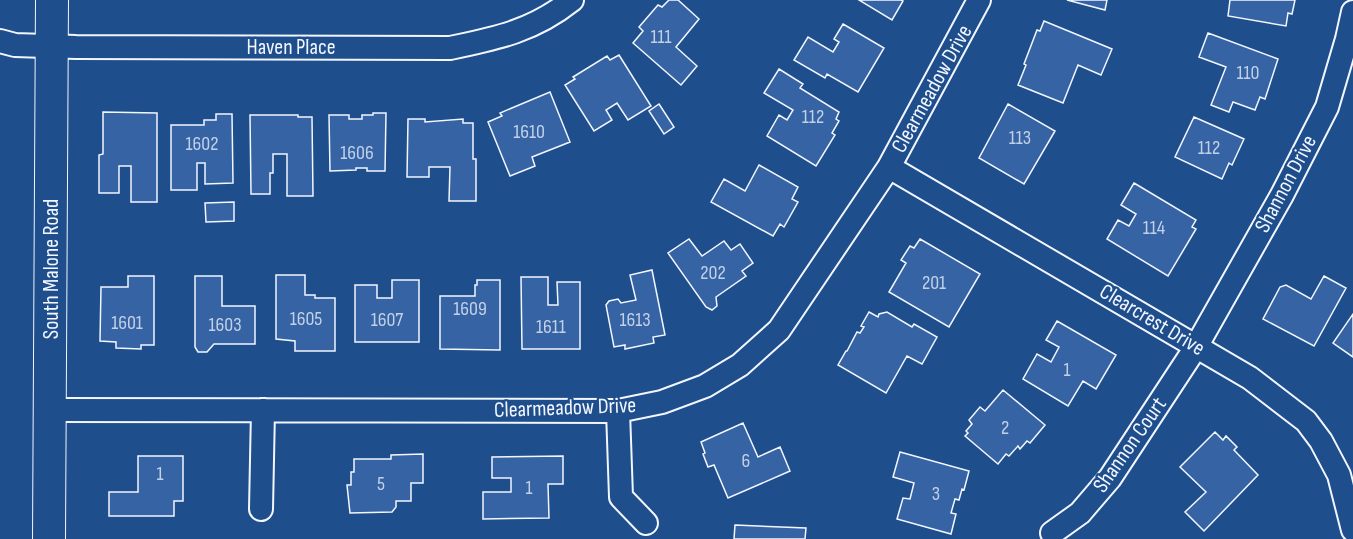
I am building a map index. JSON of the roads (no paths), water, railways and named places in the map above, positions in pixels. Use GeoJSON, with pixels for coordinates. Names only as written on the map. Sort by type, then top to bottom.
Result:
{"type":"FeatureCollection","features":[{"type":"Feature","properties":{"kind":"street","name":"South Malone Road"},"geometry":{"type":"LineString","coordinates":[[50,539],[52,0]]}},
{"type":"Feature","properties":{"kind":"street","name":"Haven Place"},"geometry":{"type":"LineString","coordinates":[[0,41],[15,45],[52,46],[450,48],[502,37],[529,28],[572,0]]}},
{"type":"Feature","properties":{"kind":"street","name":"Clearmeadow Drive"},"geometry":{"type":"LineString","coordinates":[[50,410],[618,411],[662,402],[705,386],[740,365],[779,330],[889,167],[979,0]]}},
{"type":"Feature","properties":{"kind":"street","name":"Shannon Drive"},"geometry":{"type":"LineString","coordinates":[[1196,346],[1282,195],[1327,107],[1353,12]]}},
{"type":"Feature","properties":{"kind":"street","name":"Clearcrest Drive"},"geometry":{"type":"LineString","coordinates":[[889,167],[1250,378],[1306,421],[1321,441],[1339,476],[1353,530]]}},
{"type":"Feature","properties":{"kind":"street","name":"Shannon Court"},"geometry":{"type":"LineString","coordinates":[[1052,532],[1080,513],[1110,478],[1196,346]]}},
{"type":"Feature","properties":{"kind":"street"},"geometry":{"type":"LineString","coordinates":[[261,509],[263,410]]}},
{"type":"Feature","properties":{"kind":"street"},"geometry":{"type":"LineString","coordinates":[[618,411],[621,497],[646,523]]}}]}
